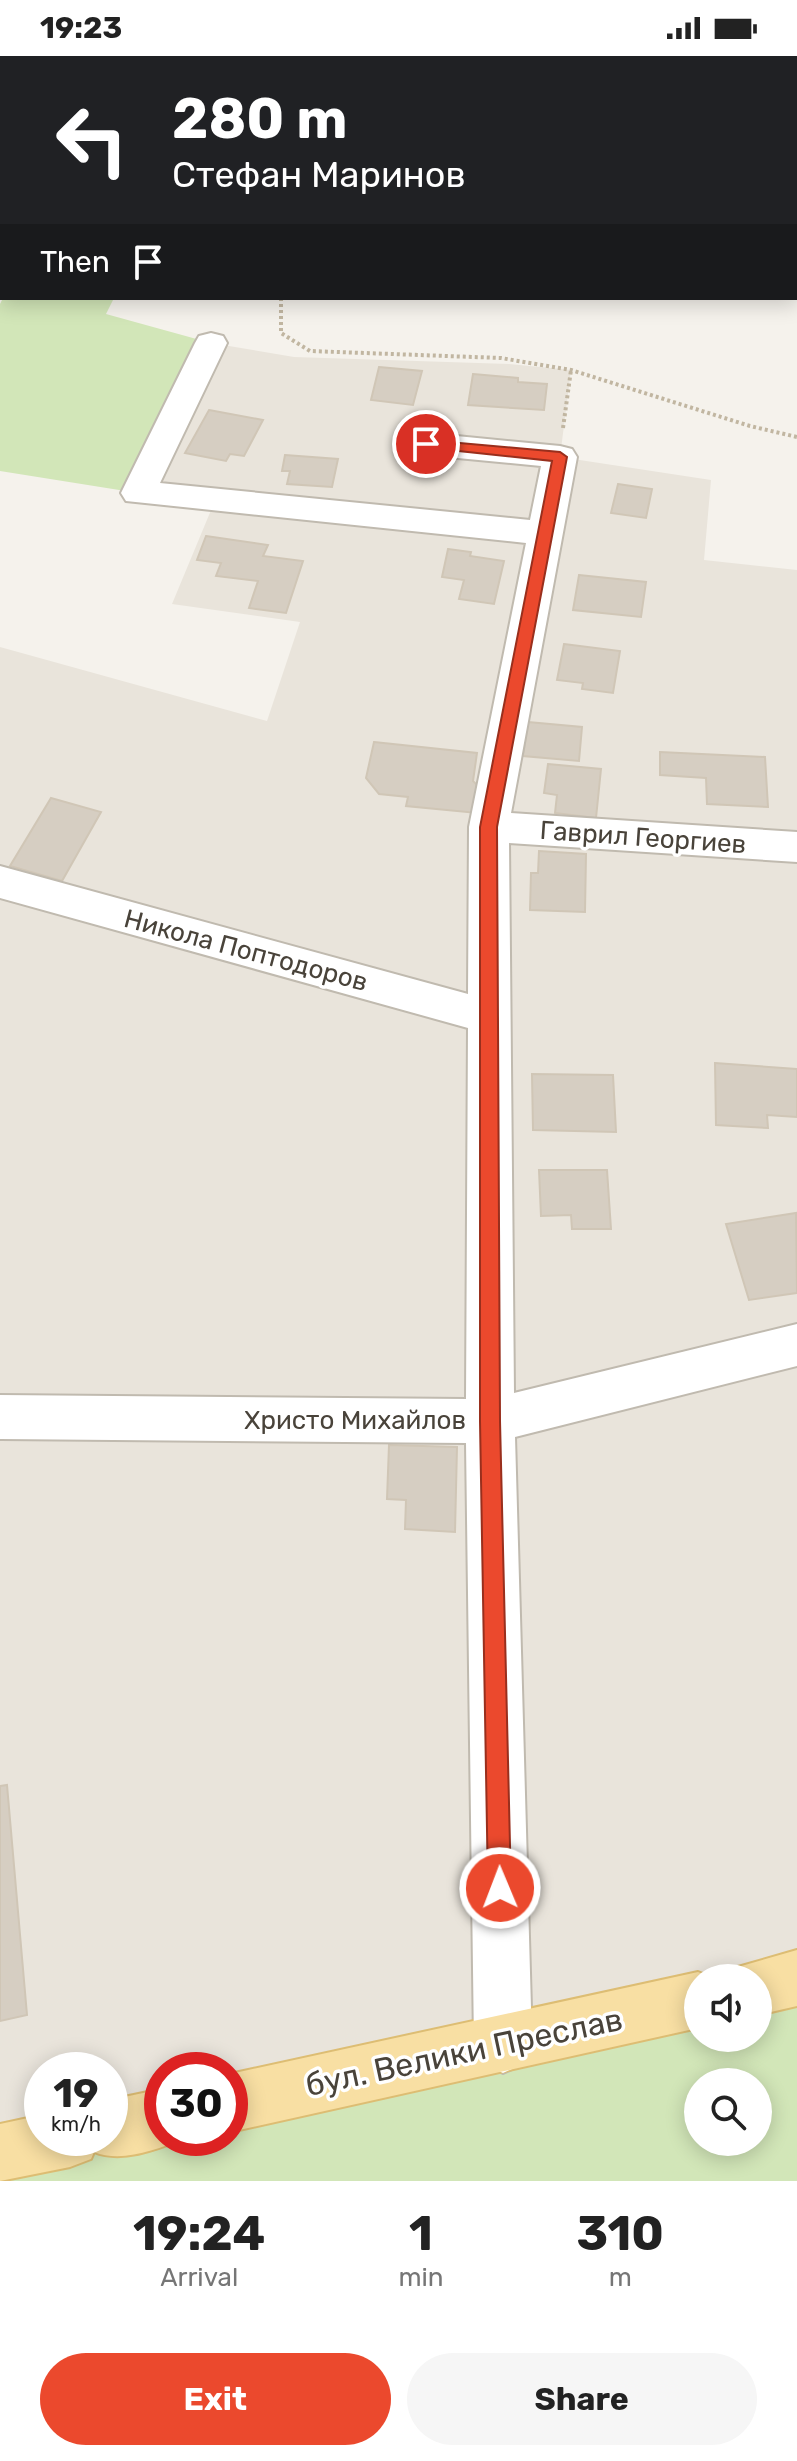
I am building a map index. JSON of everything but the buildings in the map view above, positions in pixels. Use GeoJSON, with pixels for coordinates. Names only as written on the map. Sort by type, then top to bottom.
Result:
{"type":"FeatureCollection","features":[{"type":"Feature","properties":{"kind":"main road"},"geometry":{"type":"LineString","coordinates":[[772,1984],[797,1978]]}},
{"type":"Feature","properties":{"kind":"main road","name":"бул. Велики Преслав"},"geometry":{"type":"LineString","coordinates":[[248,2099],[684,2003]]}},
{"type":"Feature","properties":{"kind":"main road"},"geometry":{"type":"LineString","coordinates":[[0,2153],[24,2148]]}},
{"type":"Feature","properties":{"kind":"street"},"geometry":{"type":"LineString","coordinates":[[211,343],[138,493],[545,533]]}},
{"type":"Feature","properties":{"kind":"street"},"geometry":{"type":"LineString","coordinates":[[426,444],[560,457],[489,827],[490,1421],[503,2044]]}},
{"type":"Feature","properties":{"kind":"street","name":"Гаврил Георгиев"},"geometry":{"type":"LineString","coordinates":[[489,827],[797,847]]}},
{"type":"Feature","properties":{"kind":"street","name":"Никола Поптодоров"},"geometry":{"type":"LineString","coordinates":[[0,882],[491,1017]]}},
{"type":"Feature","properties":{"kind":"street","name":"Христо Михайлов"},"geometry":{"type":"LineString","coordinates":[[0,1417],[490,1421],[797,1345]]}},
{"type":"Feature","properties":{"kind":"path"},"geometry":{"type":"LineString","coordinates":[[281,300],[281,333],[310,351],[501,358],[571,370],[750,426],[797,437]]}},
{"type":"Feature","properties":{"kind":"path"},"geometry":{"type":"LineString","coordinates":[[560,457],[571,370]]}},
{"type":"Feature","properties":{"kind":"shaded area"},"geometry":{"type":"Polygon","coordinates":[[[211,343],[294,357],[509,364],[571,370],[560,457],[711,480],[704,560],[797,570],[797,2181],[0,2181],[0,647],[267,721],[300,622],[172,604],[214,503],[138,493],[211,343]]]}},
{"type":"Feature","properties":{"kind":"green space"},"geometry":{"type":"Polygon","coordinates":[[[2,300],[113,300],[106,314],[211,343],[138,493],[0,471],[2,300]]]}},
{"type":"Feature","properties":{"kind":"green space"},"geometry":{"type":"Polygon","coordinates":[[[797,1978],[797,2181],[0,2181],[0,2153],[24,2150],[24,2156],[128,2156],[128,2138],[144,2138],[144,2156],[248,2156],[248,2099],[684,2003],[684,2052],[772,2052],[772,1984],[797,1978]]]}},
{"type":"Feature","properties":{"kind":"route"},"geometry":{"type":"LineString","coordinates":[[426,444],[560,457],[489,827],[490,1421],[500,1888]]}}]}
